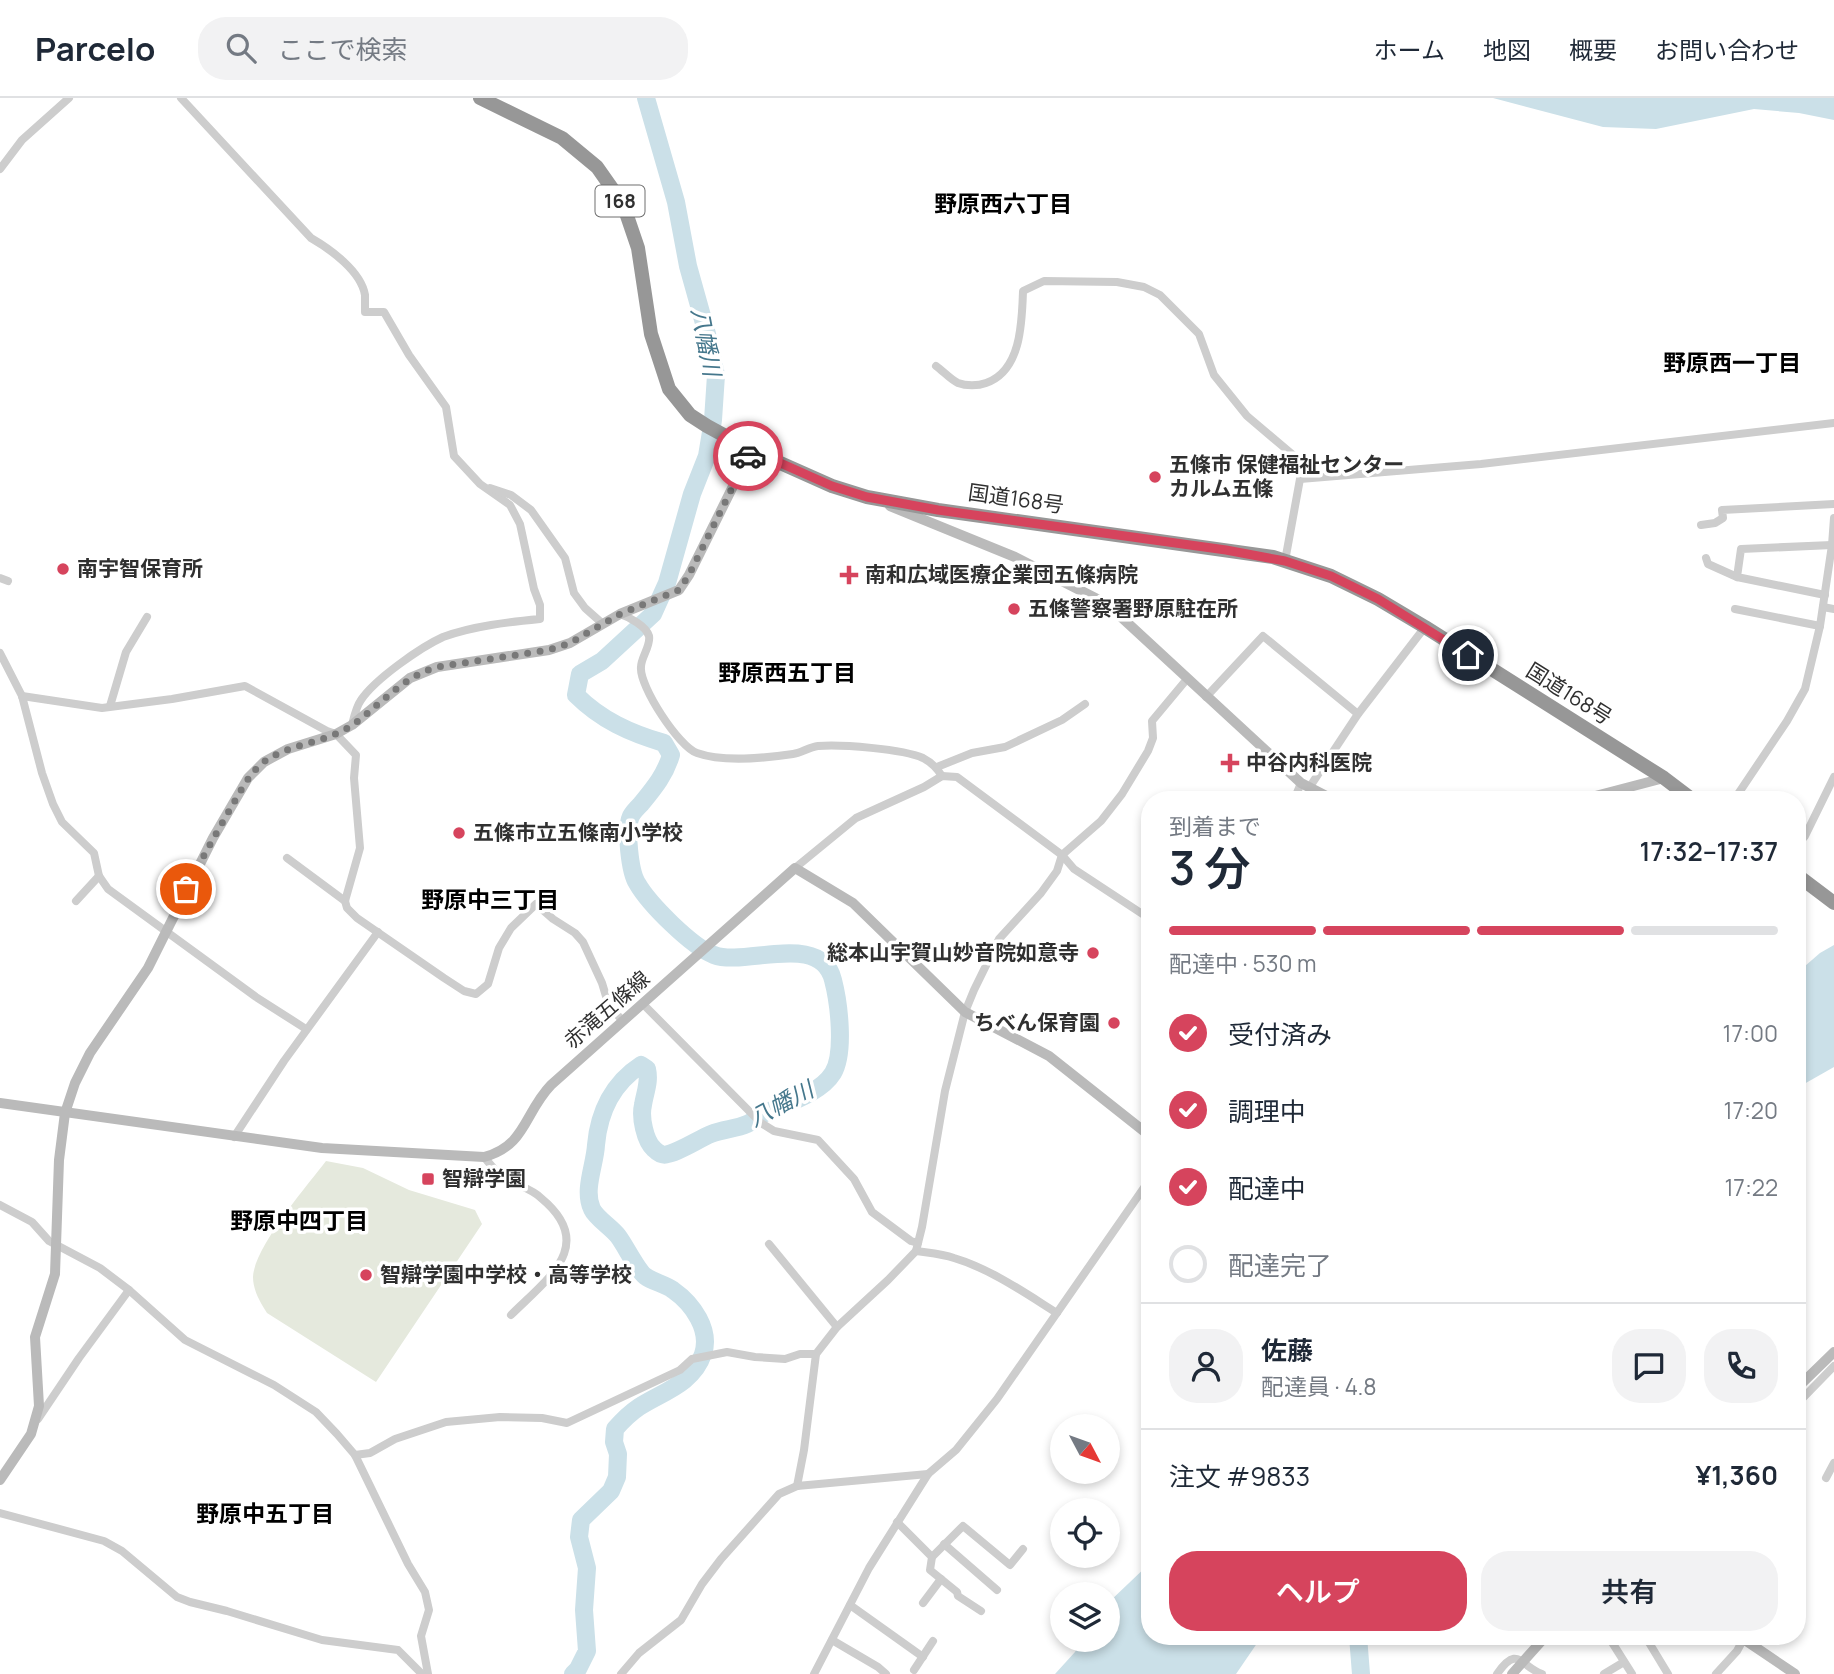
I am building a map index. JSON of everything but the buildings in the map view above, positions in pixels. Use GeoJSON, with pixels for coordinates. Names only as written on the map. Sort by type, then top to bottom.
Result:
{"type":"FeatureCollection","features":[{"type":"Feature","properties":{"kind":"highway","name":"国道168号"},"geometry":{"type":"LineString","coordinates":[[480,98],[562,138],[597,167],[623,204],[638,248],[651,334],[668,389],[690,415],[707,426],[751,450],[832,486],[867,497],[938,510],[1226,550],[1285,561],[1331,576],[1378,599],[1681,791]]}},
{"type":"Feature","properties":{"kind":"highway"},"geometry":{"type":"LineString","coordinates":[[1806,882],[1834,903]]}},
{"type":"Feature","properties":{"kind":"street"},"geometry":{"type":"LineString","coordinates":[[0,169],[22,140],[69,98]]}},
{"type":"Feature","properties":{"kind":"street"},"geometry":{"type":"LineString","coordinates":[[181,98],[312,238],[337,254],[361,284],[365,293],[365,312],[384,312],[409,355],[446,407],[454,456],[480,485],[510,505],[520,523],[540,605],[540,619],[504,623],[444,637],[418,651],[382,679],[362,699],[352,725]]}},
{"type":"Feature","properties":{"kind":"street"},"geometry":{"type":"LineString","coordinates":[[936,366],[958,383],[979,386],[996,380],[1012,361],[1021,328],[1023,291],[1044,281],[1117,282],[1144,287],[1160,295],[1199,334],[1214,375],[1247,416],[1299,460],[1300,479],[1285,561]]}},
{"type":"Feature","properties":{"kind":"street"},"geometry":{"type":"LineString","coordinates":[[1300,479],[1493,462],[1834,423]]}},
{"type":"Feature","properties":{"kind":"street"},"geometry":{"type":"LineString","coordinates":[[0,1480],[31,1434],[39,1406],[35,1337],[55,1274],[65,1112],[75,1083],[90,1053],[148,968],[213,838],[248,778],[264,762],[352,725],[410,678],[422,672],[437,667],[549,650],[570,643],[620,614],[679,590],[751,450]]}},
{"type":"Feature","properties":{"kind":"street"},"geometry":{"type":"LineString","coordinates":[[480,485],[511,495],[531,510],[565,558],[574,593],[585,608],[603,624]]}},
{"type":"Feature","properties":{"kind":"street"},"geometry":{"type":"LineString","coordinates":[[867,497],[1015,556],[1107,604],[1206,697],[1305,785],[1317,791]]}},
{"type":"Feature","properties":{"kind":"street"},"geometry":{"type":"LineString","coordinates":[[1701,525],[1715,523],[1723,518],[1722,510],[1834,504]]}},
{"type":"Feature","properties":{"kind":"street"},"geometry":{"type":"LineString","coordinates":[[1740,791],[1805,689],[1820,626],[1834,518]]}},
{"type":"Feature","properties":{"kind":"street"},"geometry":{"type":"LineString","coordinates":[[1737,577],[1741,549],[1832,545]]}},
{"type":"Feature","properties":{"kind":"street"},"geometry":{"type":"LineString","coordinates":[[1706,558],[1708,564],[1737,577],[1825,596]]}},
{"type":"Feature","properties":{"kind":"street"},"geometry":{"type":"LineString","coordinates":[[1823,607],[1834,610]]}},
{"type":"Feature","properties":{"kind":"street"},"geometry":{"type":"LineString","coordinates":[[1735,609],[1820,626]]}},
{"type":"Feature","properties":{"kind":"street"},"geometry":{"type":"LineString","coordinates":[[620,614],[633,620],[645,631],[649,639],[640,666],[642,678],[675,734],[695,752],[721,758],[795,754],[816,746],[862,746],[922,757],[937,767],[942,776]]}},
{"type":"Feature","properties":{"kind":"street"},"geometry":{"type":"LineString","coordinates":[[110,706],[126,652],[148,617]]}},
{"type":"Feature","properties":{"kind":"street"},"geometry":{"type":"LineString","coordinates":[[1301,791],[1425,628]]}},
{"type":"Feature","properties":{"kind":"street"},"geometry":{"type":"LineString","coordinates":[[1206,697],[1264,636],[1358,715]]}},
{"type":"Feature","properties":{"kind":"street"},"geometry":{"type":"LineString","coordinates":[[0,653],[22,696],[53,804],[62,822],[94,853],[99,876],[108,889],[256,998],[306,1029]]}},
{"type":"Feature","properties":{"kind":"street"},"geometry":{"type":"LineString","coordinates":[[797,1486],[816,1354],[838,1327],[888,1280],[917,1247],[945,1091],[965,1012],[999,939],[1041,893],[1057,871],[1062,855],[1101,821],[1122,794],[1149,751],[1153,738],[1152,721],[1187,679]]}},
{"type":"Feature","properties":{"kind":"street"},"geometry":{"type":"LineString","coordinates":[[22,696],[102,708],[245,686],[336,734],[356,755],[354,778],[360,848],[345,901],[347,908],[357,918],[454,985],[476,994],[488,984],[499,948],[511,928],[536,904],[583,942],[602,983],[609,1006],[624,1021]]}},
{"type":"Feature","properties":{"kind":"street"},"geometry":{"type":"LineString","coordinates":[[937,767],[972,753],[1005,747],[1062,720],[1085,704]]}},
{"type":"Feature","properties":{"kind":"street"},"geometry":{"type":"LineString","coordinates":[[1141,913],[1074,869],[1062,855],[957,776],[942,776],[856,818],[795,868],[853,903],[965,1012],[1049,1056],[1141,1129]]}},
{"type":"Feature","properties":{"kind":"street"},"geometry":{"type":"LineString","coordinates":[[1806,834],[1833,777]]}},
{"type":"Feature","properties":{"kind":"street"},"geometry":{"type":"LineString","coordinates":[[1614,791],[1664,778]]}},
{"type":"Feature","properties":{"kind":"street"},"geometry":{"type":"LineString","coordinates":[[288,858],[345,901]]}},
{"type":"Feature","properties":{"kind":"street","name":"赤滝五條線"},"geometry":{"type":"LineString","coordinates":[[484,1157],[508,1148],[519,1136],[541,1096],[795,868]]}},
{"type":"Feature","properties":{"kind":"street"},"geometry":{"type":"LineString","coordinates":[[76,901],[99,876]]}},
{"type":"Feature","properties":{"kind":"street"},"geometry":{"type":"LineString","coordinates":[[234,1137],[306,1029],[378,932]]}},
{"type":"Feature","properties":{"kind":"street"},"geometry":{"type":"LineString","coordinates":[[643,1004],[761,1123],[774,1131],[818,1140],[854,1179],[872,1212],[917,1247],[976,1266],[1057,1313]]}},
{"type":"Feature","properties":{"kind":"street"},"geometry":{"type":"LineString","coordinates":[[0,1103],[322,1148],[484,1157],[502,1176],[540,1196],[559,1216],[566,1231],[566,1255],[556,1271],[511,1315]]}},
{"type":"Feature","properties":{"kind":"street"},"geometry":{"type":"LineString","coordinates":[[814,1674],[869,1568],[928,1474],[956,1450],[997,1399],[1141,1192]]}},
{"type":"Feature","properties":{"kind":"street"},"geometry":{"type":"LineString","coordinates":[[0,1205],[32,1222],[49,1241],[100,1268],[185,1340],[274,1385],[316,1412],[355,1455],[429,1604],[421,1636],[428,1674]]}},
{"type":"Feature","properties":{"kind":"street"},"geometry":{"type":"LineString","coordinates":[[769,1244],[838,1327]]}},
{"type":"Feature","properties":{"kind":"street"},"geometry":{"type":"LineString","coordinates":[[35,1424],[129,1290]]}},
{"type":"Feature","properties":{"kind":"street"},"geometry":{"type":"LineString","coordinates":[[355,1455],[370,1453],[395,1439],[446,1422],[500,1417],[542,1418],[567,1423],[680,1370],[692,1359],[727,1352],[785,1359],[816,1354]]}},
{"type":"Feature","properties":{"kind":"street"},"geometry":{"type":"LineString","coordinates":[[1806,1379],[1834,1352]]}},
{"type":"Feature","properties":{"kind":"street"},"geometry":{"type":"LineString","coordinates":[[1806,1395],[1834,1366]]}},
{"type":"Feature","properties":{"kind":"street"},"geometry":{"type":"LineString","coordinates":[[1826,1478],[1834,1463]]}},
{"type":"Feature","properties":{"kind":"street"},"geometry":{"type":"LineString","coordinates":[[621,1674],[639,1653],[681,1620],[702,1584],[721,1559],[779,1493],[797,1486],[928,1474]]}},
{"type":"Feature","properties":{"kind":"street"},"geometry":{"type":"LineString","coordinates":[[0,1513],[104,1541],[122,1551],[177,1597],[190,1602],[322,1640],[398,1650],[422,1674]]}},
{"type":"Feature","properties":{"kind":"street"},"geometry":{"type":"LineString","coordinates":[[897,1522],[932,1558]]}},
{"type":"Feature","properties":{"kind":"street"},"geometry":{"type":"LineString","coordinates":[[981,1611],[958,1596],[957,1592],[930,1570],[932,1558],[963,1525],[1010,1565],[1023,1549]]}},
{"type":"Feature","properties":{"kind":"street"},"geometry":{"type":"LineString","coordinates":[[944,1544],[998,1590]]}},
{"type":"Feature","properties":{"kind":"street"},"geometry":{"type":"LineString","coordinates":[[923,1603],[941,1579]]}},
{"type":"Feature","properties":{"kind":"street"},"geometry":{"type":"LineString","coordinates":[[850,1605],[923,1657]]}},
{"type":"Feature","properties":{"kind":"street"},"geometry":{"type":"LineString","coordinates":[[832,1640],[886,1674]]}},
{"type":"Feature","properties":{"kind":"street"},"geometry":{"type":"LineString","coordinates":[[914,1670],[933,1641]]}},
{"type":"Feature","properties":{"kind":"street"},"geometry":{"type":"LineString","coordinates":[[1512,1674],[1537,1645]]}},
{"type":"Feature","properties":{"kind":"street"},"geometry":{"type":"LineString","coordinates":[[1614,1645],[1632,1674]]}},
{"type":"Feature","properties":{"kind":"street"},"geometry":{"type":"LineString","coordinates":[[1650,1645],[1668,1674]]}},
{"type":"Feature","properties":{"kind":"street"},"geometry":{"type":"LineString","coordinates":[[1716,1674],[1739,1645]]}},
{"type":"Feature","properties":{"kind":"street"},"geometry":{"type":"LineString","coordinates":[[1753,1645],[1795,1674]]}},
{"type":"Feature","properties":{"kind":"street"},"geometry":{"type":"LineString","coordinates":[[1497,1674],[1506,1662],[1513,1658],[1522,1660],[1535,1672],[1542,1674]]}},
{"type":"Feature","properties":{"kind":"street"},"geometry":{"type":"LineString","coordinates":[[1604,1674],[1624,1662]]}},
{"type":"Feature","properties":{"kind":"shaded area"},"geometry":{"type":"Polygon","coordinates":[[[326,1161],[363,1168],[409,1190],[475,1210],[482,1224],[376,1382],[267,1313],[254,1287],[253,1277],[262,1250],[283,1217],[326,1161]]]}},
{"type":"Feature","properties":{"kind":"water"},"geometry":{"type":"Polygon","coordinates":[[[1493,98],[1834,98],[1834,120],[1799,113],[1754,109],[1656,129],[1603,127],[1493,98]]]}},
{"type":"Feature","properties":{"kind":"water"},"geometry":{"type":"Polygon","coordinates":[[[1834,945],[1834,1067],[1806,1083],[1806,965],[1834,945]]]}},
{"type":"Feature","properties":{"kind":"water"},"geometry":{"type":"Polygon","coordinates":[[[1141,1572],[1141,1645],[1256,1645],[1236,1674],[1055,1674],[1075,1652],[1120,1652],[1120,1592],[1141,1572]]]}},
{"type":"Feature","properties":{"kind":"waterway","name":"八幡川"},"geometry":{"type":"LineString","coordinates":[[573,1674],[587,1651],[584,1610],[587,1568],[579,1537],[581,1520],[611,1491],[617,1477],[615,1429],[636,1409],[676,1386],[692,1373],[705,1345],[702,1327],[693,1310],[670,1288],[642,1273],[618,1236],[592,1209],[589,1186],[604,1110],[623,1080],[641,1065],[647,1069],[648,1074],[642,1110],[646,1135],[657,1152],[664,1155],[673,1153],[711,1134],[747,1124],[820,1087],[833,1073],[837,1064],[840,1041],[835,990],[826,965],[814,957],[798,954],[728,958],[714,955],[683,934],[643,892],[634,877],[630,860],[629,822],[659,781],[671,755],[664,743],[617,725],[576,695],[580,674],[602,661],[653,614],[667,583],[692,494],[707,456],[713,420],[716,375],[688,266],[676,202],[646,98]]}},
{"type":"Feature","properties":{"kind":"waterway"},"geometry":{"type":"LineString","coordinates":[[1359,1645],[1361,1674]]}},
{"type":"Feature","properties":{"kind":"way so far"},"geometry":{"type":"LineString","coordinates":[[186,889],[248,778],[264,762],[352,725],[410,678],[422,672],[437,667],[549,650],[570,643],[620,614],[679,590],[748,456]]}},
{"type":"Feature","properties":{"kind":"place","name":"五條市 保健福祉センター カルム五條"},"geometry":{"type":"Point","coordinates":[1155,477]}},
{"type":"Feature","properties":{"kind":"place","name":"南宇智保育所"},"geometry":{"type":"Point","coordinates":[63,569]}},
{"type":"Feature","properties":{"kind":"place","name":"南和広域医療企業団五條病院"},"geometry":{"type":"Point","coordinates":[849,575]}},
{"type":"Feature","properties":{"kind":"place","name":"五條警察署野原駐在所"},"geometry":{"type":"Point","coordinates":[1014,609]}},
{"type":"Feature","properties":{"kind":"place","name":"中谷内科医院"},"geometry":{"type":"Point","coordinates":[1230,763]}},
{"type":"Feature","properties":{"kind":"place","name":"五條市立五條南小学校"},"geometry":{"type":"Point","coordinates":[459,833]}},
{"type":"Feature","properties":{"kind":"place","name":"総本山宇賀山妙音院如意寺"},"geometry":{"type":"Point","coordinates":[1093,953]}},
{"type":"Feature","properties":{"kind":"place","name":"ちべん保育園"},"geometry":{"type":"Point","coordinates":[1114,1023]}},
{"type":"Feature","properties":{"kind":"place","name":"智辯学園"},"geometry":{"type":"Point","coordinates":[428,1179]}},
{"type":"Feature","properties":{"kind":"place","name":"智辯学園中学校・高等学校"},"geometry":{"type":"Point","coordinates":[366,1275]}},
{"type":"Feature","properties":{"kind":"district","name":"野原西六丁目"},"geometry":{"type":"Point","coordinates":[1003,204]}},
{"type":"Feature","properties":{"kind":"district","name":"野原西一丁目"},"geometry":{"type":"Point","coordinates":[1732,363]}},
{"type":"Feature","properties":{"kind":"district","name":"野原西五丁目"},"geometry":{"type":"Point","coordinates":[787,673]}},
{"type":"Feature","properties":{"kind":"district","name":"野原中三丁目"},"geometry":{"type":"Point","coordinates":[490,900]}},
{"type":"Feature","properties":{"kind":"district","name":"野原中四丁目"},"geometry":{"type":"Point","coordinates":[299,1221]}},
{"type":"Feature","properties":{"kind":"district","name":"野原中五丁目"},"geometry":{"type":"Point","coordinates":[265,1514]}},
{"type":"Feature","properties":{"kind":"route"},"geometry":{"type":"LineString","coordinates":[[748,456],[751,450],[832,486],[867,497],[938,510],[1273,557],[1331,576],[1378,599],[1468,655]]}}]}
